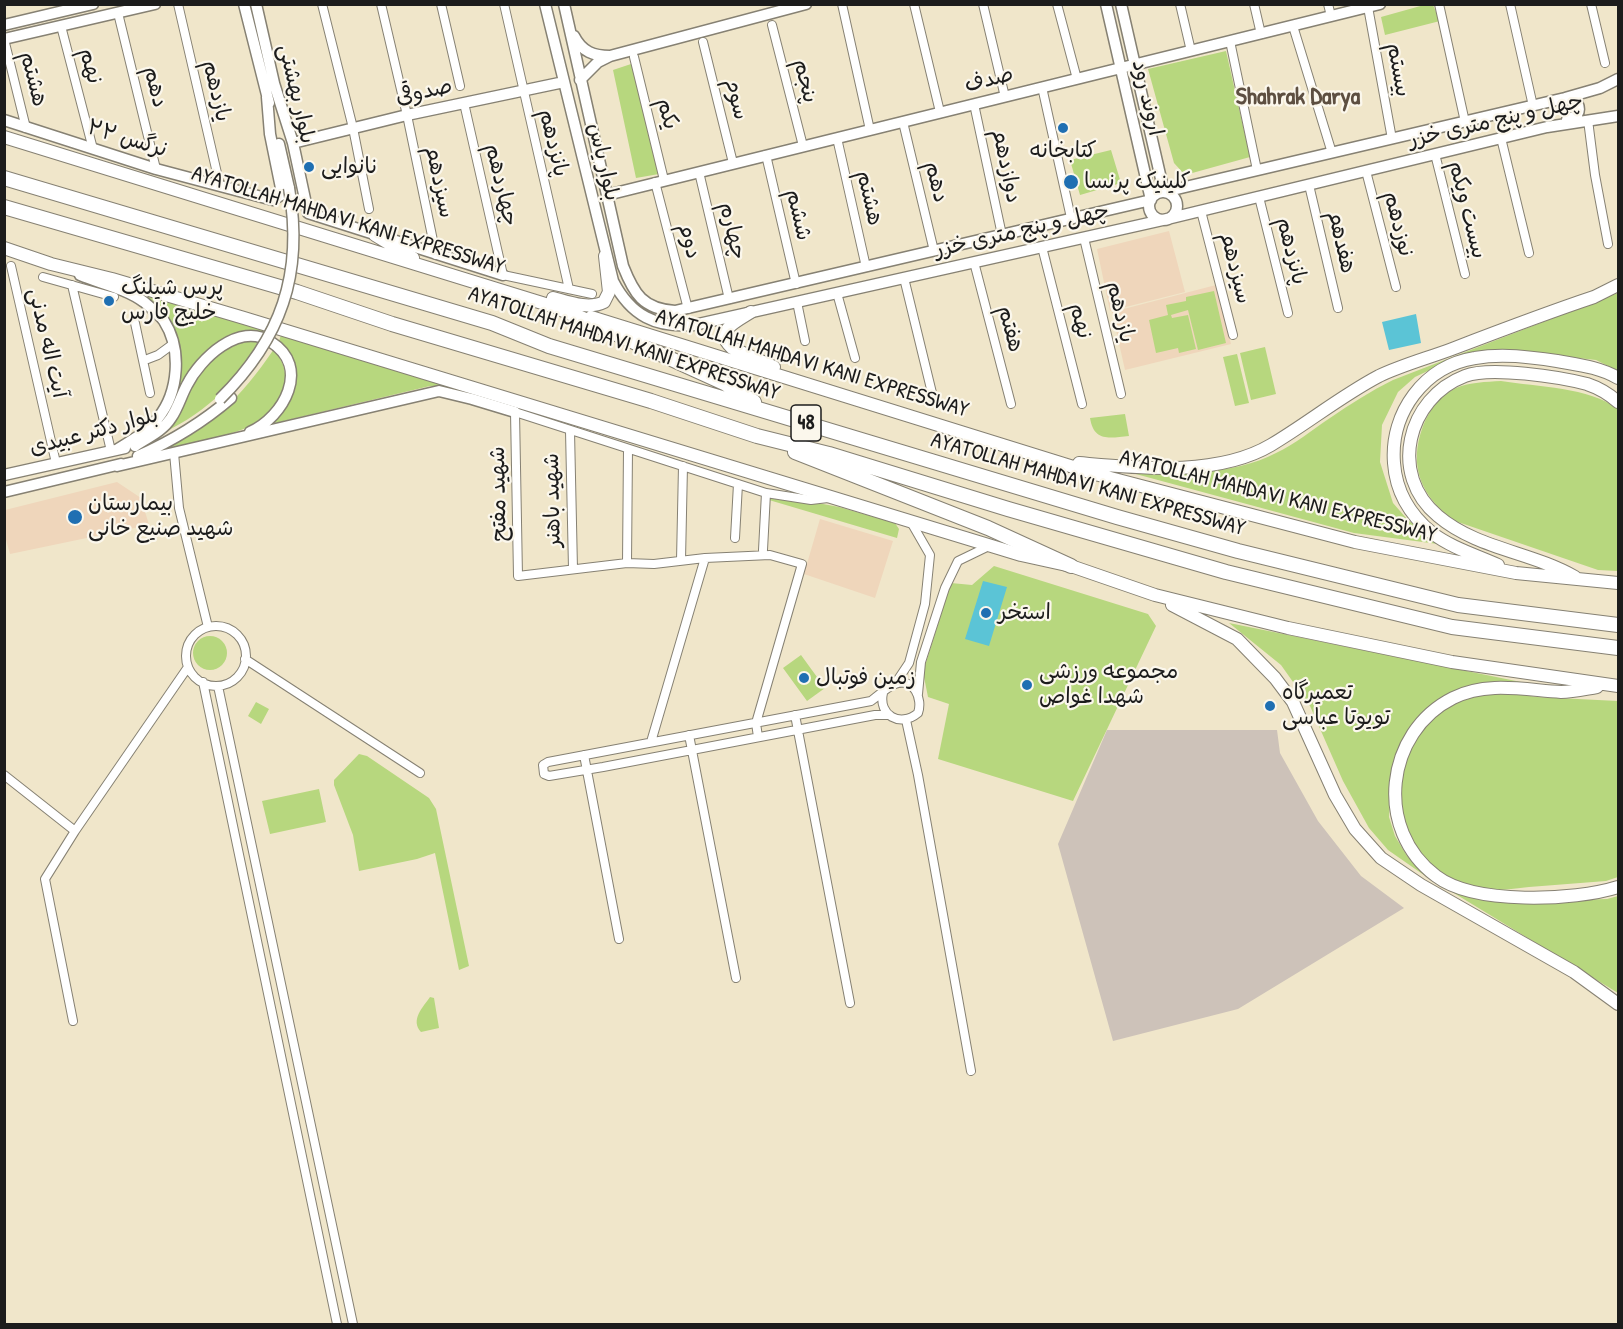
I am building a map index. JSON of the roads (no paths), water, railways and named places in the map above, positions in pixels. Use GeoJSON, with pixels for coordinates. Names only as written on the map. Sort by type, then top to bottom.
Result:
{"type":"FeatureCollection","features":[{"type":"Feature","properties":{"kind":"highway","name":"AYATOLLAH MAHDAVI KANI EXPRESSWAY"},"geometry":{"type":"LineString","coordinates":[[4,178],[492,323],[549,346],[1117,517],[1238,551],[1458,605],[1618,625]]}},
{"type":"Feature","properties":{"kind":"highway","name":"AYATOLLAH MAHDAVI KANI EXPRESSWAY"},"geometry":{"type":"LineString","coordinates":[[4,207],[297,292],[392,324],[651,401],[757,436],[829,454],[1226,572],[1452,627],[1618,648]]}},
{"type":"Feature","properties":{"kind":"highway"},"geometry":{"type":"LineString","coordinates":[[559,308],[726,384],[771,413]]}},
{"type":"Feature","properties":{"kind":"highway"},"geometry":{"type":"LineString","coordinates":[[757,436],[988,528],[1071,566]]}},
{"type":"Feature","properties":{"kind":"main road"},"geometry":{"type":"LineString","coordinates":[[4,25],[93,4]]}},
{"type":"Feature","properties":{"kind":"main road"},"geometry":{"type":"LineString","coordinates":[[4,39],[155,4]]}},
{"type":"Feature","properties":{"kind":"main road","name":"بلوار بهشتی"},"geometry":{"type":"LineString","coordinates":[[244,4],[293,190]]}},
{"type":"Feature","properties":{"kind":"main road","name":"بلوار بهشتی"},"geometry":{"type":"LineString","coordinates":[[256,4],[293,190]]}},
{"type":"Feature","properties":{"kind":"main road","name":"بلوار یاس"},"geometry":{"type":"LineString","coordinates":[[545,4],[609,271],[618,292],[629,306],[645,317]]}},
{"type":"Feature","properties":{"kind":"main road","name":"بلوار یاس"},"geometry":{"type":"LineString","coordinates":[[564,4],[623,266],[634,292],[652,306]]}},
{"type":"Feature","properties":{"kind":"main road"},"geometry":{"type":"LineString","coordinates":[[580,80],[598,62],[610,56],[806,4]]}},
{"type":"Feature","properties":{"kind":"main road","name":"اروند رود"},"geometry":{"type":"LineString","coordinates":[[1106,4],[1151,200]]}},
{"type":"Feature","properties":{"kind":"main road","name":"اروند رود"},"geometry":{"type":"LineString","coordinates":[[1121,4],[1164,192]]}},
{"type":"Feature","properties":{"kind":"main road","name":"صدف"},"geometry":{"type":"LineString","coordinates":[[607,195],[1380,4]]}},
{"type":"Feature","properties":{"kind":"main road"},"geometry":{"type":"LineString","coordinates":[[571,30],[578,45],[588,52],[599,56],[610,56]]}},
{"type":"Feature","properties":{"kind":"main road"},"geometry":{"type":"LineString","coordinates":[[272,77],[293,143],[308,213],[502,275]]}},
{"type":"Feature","properties":{"kind":"main road","name":"چهل و پنج متری خزر"},"geometry":{"type":"LineString","coordinates":[[1164,192],[1565,98],[1600,88],[1618,78]]}},
{"type":"Feature","properties":{"kind":"main road","name":"صدوقی"},"geometry":{"type":"LineString","coordinates":[[293,143],[407,115],[564,82]]}},
{"type":"Feature","properties":{"kind":"main road","name":"نرگس ۲۲"},"geometry":{"type":"LineString","coordinates":[[4,120],[156,169],[273,200],[281,195],[270,134],[267,97]]}},
{"type":"Feature","properties":{"kind":"main road"},"geometry":{"type":"LineString","coordinates":[[1547,127],[1576,117],[1579,113],[1578,102],[1565,98]]}},
{"type":"Feature","properties":{"kind":"main road","name":"چهل و پنج متری خزر"},"geometry":{"type":"LineString","coordinates":[[645,317],[686,326],[1202,211],[1547,127],[1618,116]]}},
{"type":"Feature","properties":{"kind":"main road","name":"AYATOLLAH MAHDAVI KANI EXPRESSWAY"},"geometry":{"type":"LineString","coordinates":[[4,137],[1099,475],[1355,542],[1515,573],[1618,583]]}},
{"type":"Feature","properties":{"kind":"main road"},"geometry":{"type":"LineString","coordinates":[[225,399],[263,349],[286,294],[291,270],[294,230],[293,190]]}},
{"type":"Feature","properties":{"kind":"main road"},"geometry":{"type":"LineString","coordinates":[[1164,192],[1173,196],[1177,204],[1174,214],[1162,220],[1154,216],[1149,208],[1156,194],[1164,192]]}},
{"type":"Feature","properties":{"kind":"main road","name":"چهل و پنج متری خزر"},"geometry":{"type":"LineString","coordinates":[[652,306],[663,310],[688,309],[1151,200]]}},
{"type":"Feature","properties":{"kind":"main road"},"geometry":{"type":"LineString","coordinates":[[375,235],[429,268]]}},
{"type":"Feature","properties":{"kind":"main road"},"geometry":{"type":"LineString","coordinates":[[4,248],[128,292],[144,302],[164,321],[176,358],[175,376],[165,409],[149,428],[115,450]]}},
{"type":"Feature","properties":{"kind":"main road"},"geometry":{"type":"LineString","coordinates":[[513,294],[600,305],[608,298],[609,292],[605,256]]}},
{"type":"Feature","properties":{"kind":"main road"},"geometry":{"type":"LineString","coordinates":[[51,264],[124,282],[989,546],[1071,566],[1155,596],[1358,643],[1500,670],[1618,686]]}},
{"type":"Feature","properties":{"kind":"main road"},"geometry":{"type":"LineString","coordinates":[[609,271],[618,275],[622,272],[623,266]]}},
{"type":"Feature","properties":{"kind":"main road"},"geometry":{"type":"LineString","coordinates":[[1058,461],[1137,469],[1205,465],[1253,454],[1270,446],[1381,375],[1594,297],[1618,285]]}},
{"type":"Feature","properties":{"kind":"main road"},"geometry":{"type":"LineString","coordinates":[[751,312],[725,331],[727,343],[732,348],[824,390]]}},
{"type":"Feature","properties":{"kind":"main road"},"geometry":{"type":"LineString","coordinates":[[135,446],[159,431],[171,418],[187,385],[206,358],[237,339],[249,336],[264,338],[285,354],[290,369],[290,383],[286,399],[268,422],[230,441]]}},
{"type":"Feature","properties":{"kind":"main road"},"geometry":{"type":"LineString","coordinates":[[1515,573],[1449,544],[1418,520],[1405,503],[1397,484],[1393,452],[1395,434],[1402,413],[1421,384],[1447,367],[1473,358],[1498,355],[1533,357],[1587,366],[1618,378]]}},
{"type":"Feature","properties":{"kind":"main road"},"geometry":{"type":"LineString","coordinates":[[1581,580],[1561,569],[1474,539],[1438,517],[1417,490],[1412,477],[1410,444],[1413,428],[1422,411],[1433,398],[1458,379],[1478,373],[1536,376],[1588,385],[1602,390],[1618,402]]}},
{"type":"Feature","properties":{"kind":"main road"},"geometry":{"type":"LineString","coordinates":[[471,387],[490,404]]}},
{"type":"Feature","properties":{"kind":"main road"},"geometry":{"type":"LineString","coordinates":[[117,466],[439,391],[515,412]]}},
{"type":"Feature","properties":{"kind":"main road","name":"بلوار دکتر عبیدی"},"geometry":{"type":"LineString","coordinates":[[4,475],[135,446],[183,427],[225,399]]}},
{"type":"Feature","properties":{"kind":"main road","name":"بلوار دکتر عبیدی"},"geometry":{"type":"LineString","coordinates":[[4,492],[117,466],[186,432],[213,413],[225,399]]}},
{"type":"Feature","properties":{"kind":"main road"},"geometry":{"type":"LineString","coordinates":[[490,404],[512,399]]}},
{"type":"Feature","properties":{"kind":"main road"},"geometry":{"type":"LineString","coordinates":[[1155,596],[1237,639],[1275,678],[1293,702],[1335,795],[1355,829],[1381,858],[1421,885],[1574,972],[1618,1004]]}},
{"type":"Feature","properties":{"kind":"main road"},"geometry":{"type":"LineString","coordinates":[[1604,685],[1563,692],[1519,687],[1479,689],[1452,698],[1435,709],[1411,734],[1396,770],[1395,811],[1400,829],[1411,850],[1424,865],[1437,877],[1470,892],[1483,895],[1566,896],[1618,887]]}},
{"type":"Feature","properties":{"kind":"street","name":"یازدهم"},"geometry":{"type":"LineString","coordinates":[[178,4],[220,186]]}},
{"type":"Feature","properties":{"kind":"street"},"geometry":{"type":"LineString","coordinates":[[322,4],[353,128],[369,209]]}},
{"type":"Feature","properties":{"kind":"street","name":"سیزدهم"},"geometry":{"type":"LineString","coordinates":[[381,4],[436,255]]}},
{"type":"Feature","properties":{"kind":"street"},"geometry":{"type":"LineString","coordinates":[[441,4],[460,86]]}},
{"type":"Feature","properties":{"kind":"street","name":"پانزدهم"},"geometry":{"type":"LineString","coordinates":[[504,4],[569,289]]}},
{"type":"Feature","properties":{"kind":"street"},"geometry":{"type":"LineString","coordinates":[[842,4],[870,130]]}},
{"type":"Feature","properties":{"kind":"street"},"geometry":{"type":"LineString","coordinates":[[914,4],[940,112]]}},
{"type":"Feature","properties":{"kind":"street"},"geometry":{"type":"LineString","coordinates":[[983,4],[1005,97]]}},
{"type":"Feature","properties":{"kind":"street"},"geometry":{"type":"LineString","coordinates":[[1057,4],[1077,79]]}},
{"type":"Feature","properties":{"kind":"street"},"geometry":{"type":"LineString","coordinates":[[1180,4],[1191,51]]}},
{"type":"Feature","properties":{"kind":"street"},"geometry":{"type":"LineString","coordinates":[[1254,4],[1261,34]]}},
{"type":"Feature","properties":{"kind":"street"},"geometry":{"type":"LineString","coordinates":[[1328,4],[1331,16]]}},
{"type":"Feature","properties":{"kind":"street"},"geometry":{"type":"LineString","coordinates":[[1438,4],[1465,122]]}},
{"type":"Feature","properties":{"kind":"street"},"geometry":{"type":"LineString","coordinates":[[1510,4],[1533,106]]}},
{"type":"Feature","properties":{"kind":"street"},"geometry":{"type":"LineString","coordinates":[[1591,4],[1605,63]]}},
{"type":"Feature","properties":{"kind":"street","name":"بیستم"},"geometry":{"type":"LineString","coordinates":[[1368,8],[1392,139]]}},
{"type":"Feature","properties":{"kind":"street","name":"دهم"},"geometry":{"type":"LineString","coordinates":[[118,13],[156,169]]}},
{"type":"Feature","properties":{"kind":"street","name":"پنجم"},"geometry":{"type":"LineString","coordinates":[[772,25],[803,146]]}},
{"type":"Feature","properties":{"kind":"street","name":"نهم"},"geometry":{"type":"LineString","coordinates":[[61,26],[93,149]]}},
{"type":"Feature","properties":{"kind":"street"},"geometry":{"type":"LineString","coordinates":[[1293,26],[1332,153]]}},
{"type":"Feature","properties":{"kind":"street","name":"هشتم"},"geometry":{"type":"LineString","coordinates":[[4,39],[26,128]]}},
{"type":"Feature","properties":{"kind":"street"},"geometry":{"type":"LineString","coordinates":[[1230,41],[1257,170]]}},
{"type":"Feature","properties":{"kind":"street","name":"سوم"},"geometry":{"type":"LineString","coordinates":[[703,42],[733,163]]}},
{"type":"Feature","properties":{"kind":"street","name":"یکم"},"geometry":{"type":"LineString","coordinates":[[634,57],[660,181]]}},
{"type":"Feature","properties":{"kind":"street"},"geometry":{"type":"LineString","coordinates":[[1042,87],[1071,218]]}},
{"type":"Feature","properties":{"kind":"street","name":"چهاردهم"},"geometry":{"type":"LineString","coordinates":[[464,103],[502,275]]}},
{"type":"Feature","properties":{"kind":"street","name":"دوازدهم"},"geometry":{"type":"LineString","coordinates":[[974,104],[1002,235]]}},
{"type":"Feature","properties":{"kind":"street"},"geometry":{"type":"LineString","coordinates":[[1588,120],[1595,175],[1608,244]]}},
{"type":"Feature","properties":{"kind":"street","name":"دهم"},"geometry":{"type":"LineString","coordinates":[[903,122],[934,251]]}},
{"type":"Feature","properties":{"kind":"street","name":"هشتم"},"geometry":{"type":"LineString","coordinates":[[837,138],[866,267]]}},
{"type":"Feature","properties":{"kind":"street"},"geometry":{"type":"LineString","coordinates":[[1501,138],[1529,253]]}},
{"type":"Feature","properties":{"kind":"street","name":"بیست ویکم"},"geometry":{"type":"LineString","coordinates":[[1435,154],[1465,274]]}},
{"type":"Feature","properties":{"kind":"street","name":"ششم"},"geometry":{"type":"LineString","coordinates":[[766,155],[796,284]]}},
{"type":"Feature","properties":{"kind":"street","name":"نوزدهم"},"geometry":{"type":"LineString","coordinates":[[1366,171],[1396,287]]}},
{"type":"Feature","properties":{"kind":"street","name":"چهارم"},"geometry":{"type":"LineString","coordinates":[[699,172],[729,299]]}},
{"type":"Feature","properties":{"kind":"street","name":"دوم"},"geometry":{"type":"LineString","coordinates":[[660,181],[688,309]]}},
{"type":"Feature","properties":{"kind":"street","name":"هفدهم"},"geometry":{"type":"LineString","coordinates":[[1309,185],[1338,309]]}},
{"type":"Feature","properties":{"kind":"street","name":"پانزدهم"},"geometry":{"type":"LineString","coordinates":[[1259,197],[1288,314]]}},
{"type":"Feature","properties":{"kind":"street","name":"سیزدهم"},"geometry":{"type":"LineString","coordinates":[[1202,211],[1233,335]]}},
{"type":"Feature","properties":{"kind":"street","name":"یازدهم"},"geometry":{"type":"LineString","coordinates":[[1084,238],[1121,394]]}},
{"type":"Feature","properties":{"kind":"street","name":"نهم"},"geometry":{"type":"LineString","coordinates":[[1042,247],[1082,404]]}},
{"type":"Feature","properties":{"kind":"street","name":"هفتم"},"geometry":{"type":"LineString","coordinates":[[974,262],[1011,404]]}},
{"type":"Feature","properties":{"kind":"street","name":"آیت اله مدنی"},"geometry":{"type":"LineString","coordinates":[[11,266],[56,463]]}},
{"type":"Feature","properties":{"kind":"street"},"geometry":{"type":"LineString","coordinates":[[502,275],[592,294]]}},
{"type":"Feature","properties":{"kind":"street"},"geometry":{"type":"LineString","coordinates":[[43,277],[114,297]]}},
{"type":"Feature","properties":{"kind":"street"},"geometry":{"type":"LineString","coordinates":[[904,278],[933,397]]}},
{"type":"Feature","properties":{"kind":"street"},"geometry":{"type":"LineString","coordinates":[[72,285],[115,450]]}},
{"type":"Feature","properties":{"kind":"street"},"geometry":{"type":"LineString","coordinates":[[837,293],[855,358]]}},
{"type":"Feature","properties":{"kind":"street"},"geometry":{"type":"LineString","coordinates":[[797,302],[805,341]]}},
{"type":"Feature","properties":{"kind":"street"},"geometry":{"type":"LineString","coordinates":[[135,323],[145,360],[150,393]]}},
{"type":"Feature","properties":{"kind":"street"},"geometry":{"type":"LineString","coordinates":[[145,360],[158,355],[173,344]]}},
{"type":"Feature","properties":{"kind":"street"},"geometry":{"type":"LineString","coordinates":[[158,355],[176,358]]}},
{"type":"Feature","properties":{"kind":"street"},"geometry":{"type":"LineString","coordinates":[[515,412],[766,492],[811,500],[831,497]]}},
{"type":"Feature","properties":{"kind":"street","name":"شهید مفتح"},"geometry":{"type":"LineString","coordinates":[[515,412],[518,576],[573,569]]}},
{"type":"Feature","properties":{"kind":"street","name":"شهید باهنر"},"geometry":{"type":"LineString","coordinates":[[570,431],[573,569]]}},
{"type":"Feature","properties":{"kind":"street"},"geometry":{"type":"LineString","coordinates":[[627,563],[628,449]]}},
{"type":"Feature","properties":{"kind":"street"},"geometry":{"type":"LineString","coordinates":[[174,453],[178,508],[208,627]]}},
{"type":"Feature","properties":{"kind":"street"},"geometry":{"type":"LineString","coordinates":[[681,560],[683,466]]}},
{"type":"Feature","properties":{"kind":"street"},"geometry":{"type":"LineString","coordinates":[[735,538],[738,483]]}},
{"type":"Feature","properties":{"kind":"street"},"geometry":{"type":"LineString","coordinates":[[763,550],[766,492]]}},
{"type":"Feature","properties":{"kind":"street"},"geometry":{"type":"LineString","coordinates":[[888,715],[875,715],[797,729],[549,776],[544,774],[542,769],[546,763],[584,755],[871,701],[883,693],[895,684],[909,663],[925,604],[930,555],[910,522]]}},
{"type":"Feature","properties":{"kind":"street"},"geometry":{"type":"LineString","coordinates":[[883,693],[881,701],[888,715],[896,720],[906,720],[918,713],[921,662],[945,588],[958,561],[989,546]]}},
{"type":"Feature","properties":{"kind":"street"},"geometry":{"type":"LineString","coordinates":[[573,569],[627,563],[654,564],[705,558],[770,555],[802,564],[756,723],[758,737]]}},
{"type":"Feature","properties":{"kind":"street"},"geometry":{"type":"LineString","coordinates":[[651,742],[705,558]]}},
{"type":"Feature","properties":{"kind":"street"},"geometry":{"type":"LineString","coordinates":[[208,627],[227,628],[235,633],[245,649],[245,659],[243,668],[237,677],[218,686],[203,682],[193,675],[188,667],[187,647],[199,631],[208,627]]}},
{"type":"Feature","properties":{"kind":"street"},"geometry":{"type":"LineString","coordinates":[[245,659],[420,774]]}},
{"type":"Feature","properties":{"kind":"street"},"geometry":{"type":"LineString","coordinates":[[73,1021],[45,879],[75,831],[188,667]]}},
{"type":"Feature","properties":{"kind":"street"},"geometry":{"type":"LineString","coordinates":[[203,682],[338,1324]]}},
{"type":"Feature","properties":{"kind":"street"},"geometry":{"type":"LineString","coordinates":[[895,684],[904,683],[913,687],[918,694]]}},
{"type":"Feature","properties":{"kind":"street"},"geometry":{"type":"LineString","coordinates":[[218,686],[353,1324]]}},
{"type":"Feature","properties":{"kind":"street"},"geometry":{"type":"LineString","coordinates":[[795,715],[850,1004]]}},
{"type":"Feature","properties":{"kind":"street"},"geometry":{"type":"LineString","coordinates":[[906,720],[971,1071]]}},
{"type":"Feature","properties":{"kind":"street"},"geometry":{"type":"LineString","coordinates":[[689,735],[736,978]]}},
{"type":"Feature","properties":{"kind":"street"},"geometry":{"type":"LineString","coordinates":[[584,755],[619,939]]}},
{"type":"Feature","properties":{"kind":"street"},"geometry":{"type":"LineString","coordinates":[[4,775],[75,831]]}},
{"type":"Feature","properties":{"kind":"water"},"geometry":{"type":"Polygon","coordinates":[[[1416,314],[1421,343],[1389,350],[1382,322],[1416,314]]]}},
{"type":"Feature","properties":{"kind":"water","name":"استخر"},"geometry":{"type":"Polygon","coordinates":[[[983,581],[1007,587],[989,646],[965,639],[983,581]]]}},
{"type":"Feature","properties":{"kind":"place","name":"کتابخانه"},"geometry":{"type":"Point","coordinates":[1063,128]}},
{"type":"Feature","properties":{"kind":"place","name":"نانوایی"},"geometry":{"type":"Point","coordinates":[309,167]}},
{"type":"Feature","properties":{"kind":"place","name":"کلینیک پرنسا"},"geometry":{"type":"Point","coordinates":[1071,182]}},
{"type":"Feature","properties":{"kind":"place","name":"پرس شیلنگ خلیج فارس"},"geometry":{"type":"Point","coordinates":[109,301]}},
{"type":"Feature","properties":{"kind":"place","name":"بیمارستان شهید صنیع خانی"},"geometry":{"type":"Point","coordinates":[75,517]}},
{"type":"Feature","properties":{"kind":"place","name":"استخر"},"geometry":{"type":"Point","coordinates":[986,613]}},
{"type":"Feature","properties":{"kind":"place","name":"زمین فوتبال"},"geometry":{"type":"Point","coordinates":[804,678]}},
{"type":"Feature","properties":{"kind":"place","name":"مجموعه ورزشی شهدا غواص"},"geometry":{"type":"Point","coordinates":[1027,685]}},
{"type":"Feature","properties":{"kind":"place","name":"تعمیرگاه تویوتا عباسی"},"geometry":{"type":"Point","coordinates":[1270,706]}},
{"type":"Feature","properties":{"kind":"district","name":"Shahrak Darya"},"geometry":{"type":"Point","coordinates":[1298,98]}}]}
